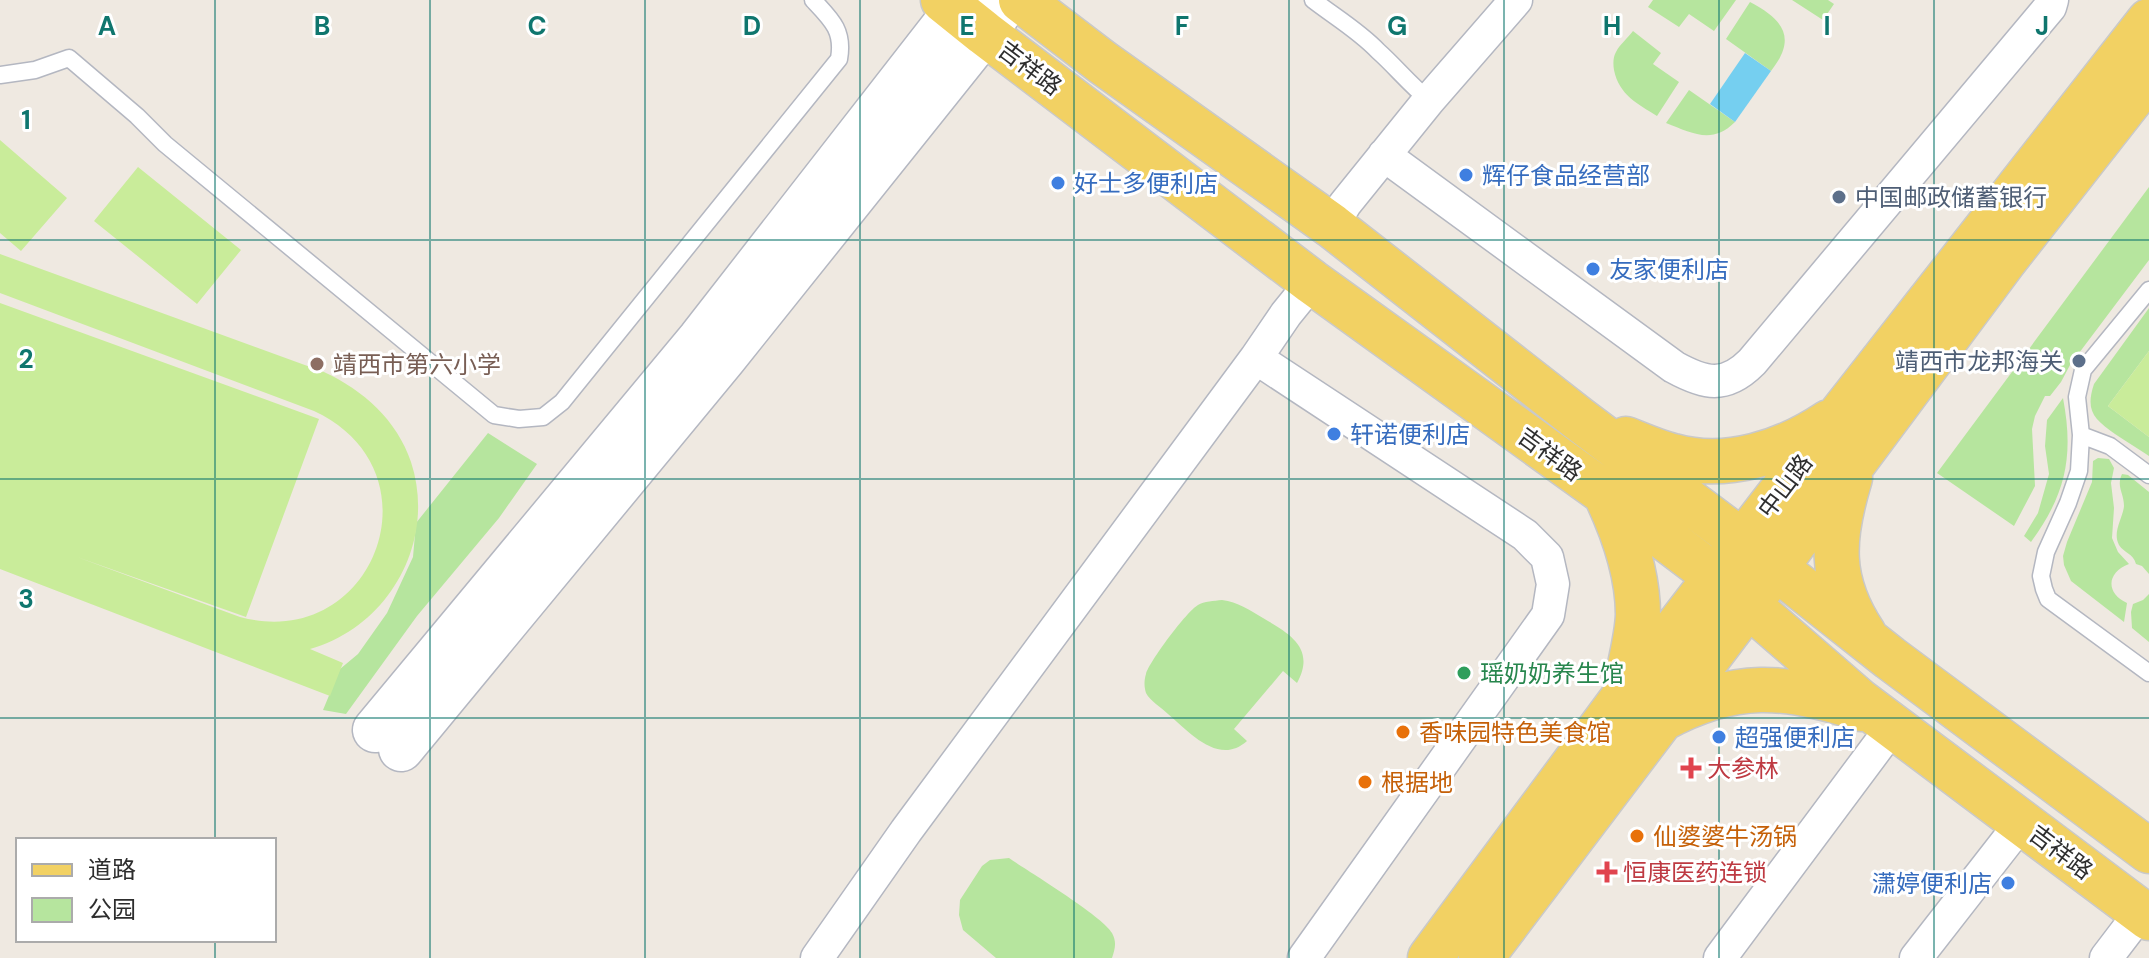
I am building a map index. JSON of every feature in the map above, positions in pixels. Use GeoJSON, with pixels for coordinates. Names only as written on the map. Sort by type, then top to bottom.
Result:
{"type":"FeatureCollection","features":[{"type":"Feature","properties":{"kind":"main road","name":"吉祥路"},"geometry":{"type":"LineString","coordinates":[[1021,0],[1102,62],[1332,226],[1579,419],[2149,851]]}},
{"type":"Feature","properties":{"kind":"main road","name":"吉祥路"},"geometry":{"type":"LineString","coordinates":[[971,9],[1312,282],[1716,577],[1858,700],[2145,915]]}},
{"type":"Feature","properties":{"kind":"main road","name":"中山路"},"geometry":{"type":"LineString","coordinates":[[1481,958],[1748,605],[1759,555],[1841,414],[2149,21]]}},
{"type":"Feature","properties":{"kind":"main road","name":"中山路"},"geometry":{"type":"LineString","coordinates":[[1430,958],[1716,577],[1759,555],[1860,453],[2004,261],[2149,76]]}},
{"type":"Feature","properties":{"kind":"main road"},"geometry":{"type":"LineString","coordinates":[[1579,419],[1675,457],[1734,461],[1797,440],[1841,414]]}},
{"type":"Feature","properties":{"kind":"main road"},"geometry":{"type":"LineString","coordinates":[[1860,453],[1851,473],[1836,533],[1836,551],[1837,570],[1847,604],[1867,639]]}},
{"type":"Feature","properties":{"kind":"main road"},"geometry":{"type":"LineString","coordinates":[[1605,493],[1620,524],[1629,553],[1638,613],[1625,695]]}},
{"type":"Feature","properties":{"kind":"main road"},"geometry":{"type":"LineString","coordinates":[[1660,720],[1713,697],[1769,689],[1816,695],[1886,721]]}},
{"type":"Feature","properties":{"kind":"street"},"geometry":{"type":"LineString","coordinates":[[1332,226],[1345,204],[1384,155],[1516,0]]}},
{"type":"Feature","properties":{"kind":"street"},"geometry":{"type":"LineString","coordinates":[[1384,155],[1674,367],[1707,382],[1725,380],[1740,374],[1752,362],[2050,7],[2052,0]]}},
{"type":"Feature","properties":{"kind":"street"},"geometry":{"type":"LineString","coordinates":[[388,740],[700,339],[971,9]]}},
{"type":"Feature","properties":{"kind":"street"},"geometry":{"type":"LineString","coordinates":[[817,958],[915,818],[1312,282]]}},
{"type":"Feature","properties":{"kind":"street"},"geometry":{"type":"LineString","coordinates":[[1256,358],[1525,535],[1547,557],[1553,584],[1548,615],[1304,958]]}},
{"type":"Feature","properties":{"kind":"street"},"geometry":{"type":"LineString","coordinates":[[1720,958],[1886,721]]}},
{"type":"Feature","properties":{"kind":"street"},"geometry":{"type":"LineString","coordinates":[[1916,958],[2022,822]]}},
{"type":"Feature","properties":{"kind":"street"},"geometry":{"type":"LineString","coordinates":[[2106,958],[2145,915]]}},
{"type":"Feature","properties":{"kind":"lane"},"geometry":{"type":"LineString","coordinates":[[0,75],[35,70],[69,58],[165,144],[494,415],[519,419],[543,417],[562,402],[839,59],[842,42],[830,19],[813,0]]}},
{"type":"Feature","properties":{"kind":"lane"},"geometry":{"type":"LineString","coordinates":[[1313,0],[1377,49],[1429,100]]}},
{"type":"Feature","properties":{"kind":"lane"},"geometry":{"type":"LineString","coordinates":[[2149,290],[2083,370],[2077,397],[2081,435],[2079,471],[2046,552],[2041,576],[2048,599],[2149,673]]}},
{"type":"Feature","properties":{"kind":"lane"},"geometry":{"type":"LineString","coordinates":[[2081,435],[2110,446],[2149,475]]}},
{"type":"Feature","properties":{"kind":"green space"},"geometry":{"type":"Polygon","coordinates":[[[1653,0],[1736,0],[1714,31],[1689,14],[1679,27],[1648,7],[1653,0]]]}},
{"type":"Feature","properties":{"kind":"green space"},"geometry":{"type":"Polygon","coordinates":[[[1792,0],[1828,0],[1834,4],[1823,20],[1792,0]]]}},
{"type":"Feature","properties":{"kind":"green space"},"geometry":{"type":"Polygon","coordinates":[[[1750,2],[1771,16],[1783,31],[1783,49],[1771,71],[1726,39],[1750,2]]]}},
{"type":"Feature","properties":{"kind":"green space"},"geometry":{"type":"Polygon","coordinates":[[[1633,31],[1661,53],[1653,64],[1679,82],[1657,116],[1625,92],[1614,70],[1615,54],[1633,31]]]}},
{"type":"Feature","properties":{"kind":"green space"},"geometry":{"type":"Polygon","coordinates":[[[1689,90],[1735,122],[1710,135],[1693,133],[1666,123],[1689,90]]]}},
{"type":"Feature","properties":{"kind":"green space"},"geometry":{"type":"Polygon","coordinates":[[[0,140],[67,198],[21,251],[0,233],[0,140]]]}},
{"type":"Feature","properties":{"kind":"green space"},"geometry":{"type":"Polygon","coordinates":[[[138,167],[241,250],[197,304],[94,221],[138,167]]]}},
{"type":"Feature","properties":{"kind":"green space"},"geometry":{"type":"Polygon","coordinates":[[[2149,187],[2149,260],[2070,365],[2061,382],[2050,396],[2045,396],[2032,429],[2035,486],[2014,526],[1937,473],[2149,187]]]}},
{"type":"Feature","properties":{"kind":"green space"},"geometry":{"type":"Polygon","coordinates":[[[0,254],[324,372],[365,397],[388,420],[405,447],[417,492],[417,521],[411,550],[400,577],[384,601],[363,622],[338,638],[310,649],[343,663],[330,696],[0,569],[0,303],[319,419],[246,617],[77,557],[240,617],[287,621],[326,608],[356,583],[376,550],[383,512],[376,474],[353,439],[314,411],[0,293],[0,254]]]}},
{"type":"Feature","properties":{"kind":"green space"},"geometry":{"type":"Polygon","coordinates":[[[2149,308],[2149,351],[2108,406],[2149,437],[2149,456],[2102,424],[2093,414],[2091,393],[2094,384],[2149,308]]]}},
{"type":"Feature","properties":{"kind":"green space"},"geometry":{"type":"Polygon","coordinates":[[[2149,351],[2149,437],[2108,406],[2149,351]]]}},
{"type":"Feature","properties":{"kind":"green space"},"geometry":{"type":"Polygon","coordinates":[[[2063,398],[2068,438],[2064,474],[2052,507],[2031,542],[2024,536],[2038,513],[2049,474],[2045,446],[2047,420],[2063,398]]]}},
{"type":"Feature","properties":{"kind":"green space"},"geometry":{"type":"Polygon","coordinates":[[[488,433],[537,464],[499,518],[417,616],[346,714],[323,710],[340,669],[358,654],[387,613],[413,557],[416,523],[488,433]]]}},
{"type":"Feature","properties":{"kind":"green space"},"geometry":{"type":"Polygon","coordinates":[[[2109,459],[2114,468],[2111,483],[2114,508],[2112,538],[2118,552],[2129,564],[2116,572],[2112,588],[2127,603],[2124,622],[2071,581],[2064,565],[2067,542],[2092,482],[2093,461],[2109,459]]]}},
{"type":"Feature","properties":{"kind":"green space"},"geometry":{"type":"Polygon","coordinates":[[[2122,474],[2128,475],[2149,492],[2149,574],[2136,564],[2117,540],[2124,506],[2120,486],[2122,474]]]}},
{"type":"Feature","properties":{"kind":"green space"},"geometry":{"type":"Polygon","coordinates":[[[2149,594],[2149,642],[2132,628],[2131,612],[2133,604],[2149,594]]]}},
{"type":"Feature","properties":{"kind":"green space"},"geometry":{"type":"Polygon","coordinates":[[[1222,600],[1243,607],[1291,636],[1302,651],[1304,660],[1297,683],[1283,671],[1234,729],[1247,741],[1226,750],[1205,744],[1186,730],[1150,699],[1144,684],[1154,659],[1193,609],[1209,601],[1222,600]]]}},
{"type":"Feature","properties":{"kind":"green space"},"geometry":{"type":"Polygon","coordinates":[[[1009,858],[1106,926],[1115,939],[1112,958],[996,958],[963,930],[959,915],[960,900],[982,866],[990,860],[1009,858]]]}},
{"type":"Feature","properties":{"kind":"water"},"geometry":{"type":"Polygon","coordinates":[[[1745,53],[1771,71],[1735,122],[1710,104],[1745,53]]]}},
{"type":"Feature","properties":{"kind":"place","name":"辉仔食品经营部"},"geometry":{"type":"Point","coordinates":[1466,175]}},
{"type":"Feature","properties":{"kind":"place","name":"好士多便利店"},"geometry":{"type":"Point","coordinates":[1058,183]}},
{"type":"Feature","properties":{"kind":"place","name":"中国邮政储蓄银行"},"geometry":{"type":"Point","coordinates":[1839,197]}},
{"type":"Feature","properties":{"kind":"place","name":"友家便利店"},"geometry":{"type":"Point","coordinates":[1593,269]}},
{"type":"Feature","properties":{"kind":"place","name":"靖西市龙邦海关"},"geometry":{"type":"Point","coordinates":[2079,361]}},
{"type":"Feature","properties":{"kind":"place","name":"靖西市第六小学"},"geometry":{"type":"Point","coordinates":[317,364]}},
{"type":"Feature","properties":{"kind":"place","name":"轩诺便利店"},"geometry":{"type":"Point","coordinates":[1334,434]}},
{"type":"Feature","properties":{"kind":"place","name":"瑶奶奶养生馆"},"geometry":{"type":"Point","coordinates":[1464,673]}},
{"type":"Feature","properties":{"kind":"place","name":"香味园特色美食馆"},"geometry":{"type":"Point","coordinates":[1403,732]}},
{"type":"Feature","properties":{"kind":"place","name":"超强便利店"},"geometry":{"type":"Point","coordinates":[1719,737]}},
{"type":"Feature","properties":{"kind":"place","name":"大参林"},"geometry":{"type":"Point","coordinates":[1691,768]}},
{"type":"Feature","properties":{"kind":"place","name":"根据地"},"geometry":{"type":"Point","coordinates":[1365,782]}},
{"type":"Feature","properties":{"kind":"place","name":"仙婆婆牛汤锅"},"geometry":{"type":"Point","coordinates":[1637,836]}},
{"type":"Feature","properties":{"kind":"place","name":"恒康医药连锁"},"geometry":{"type":"Point","coordinates":[1607,872]}},
{"type":"Feature","properties":{"kind":"place","name":"潇婷便利店"},"geometry":{"type":"Point","coordinates":[2008,883]}}]}
